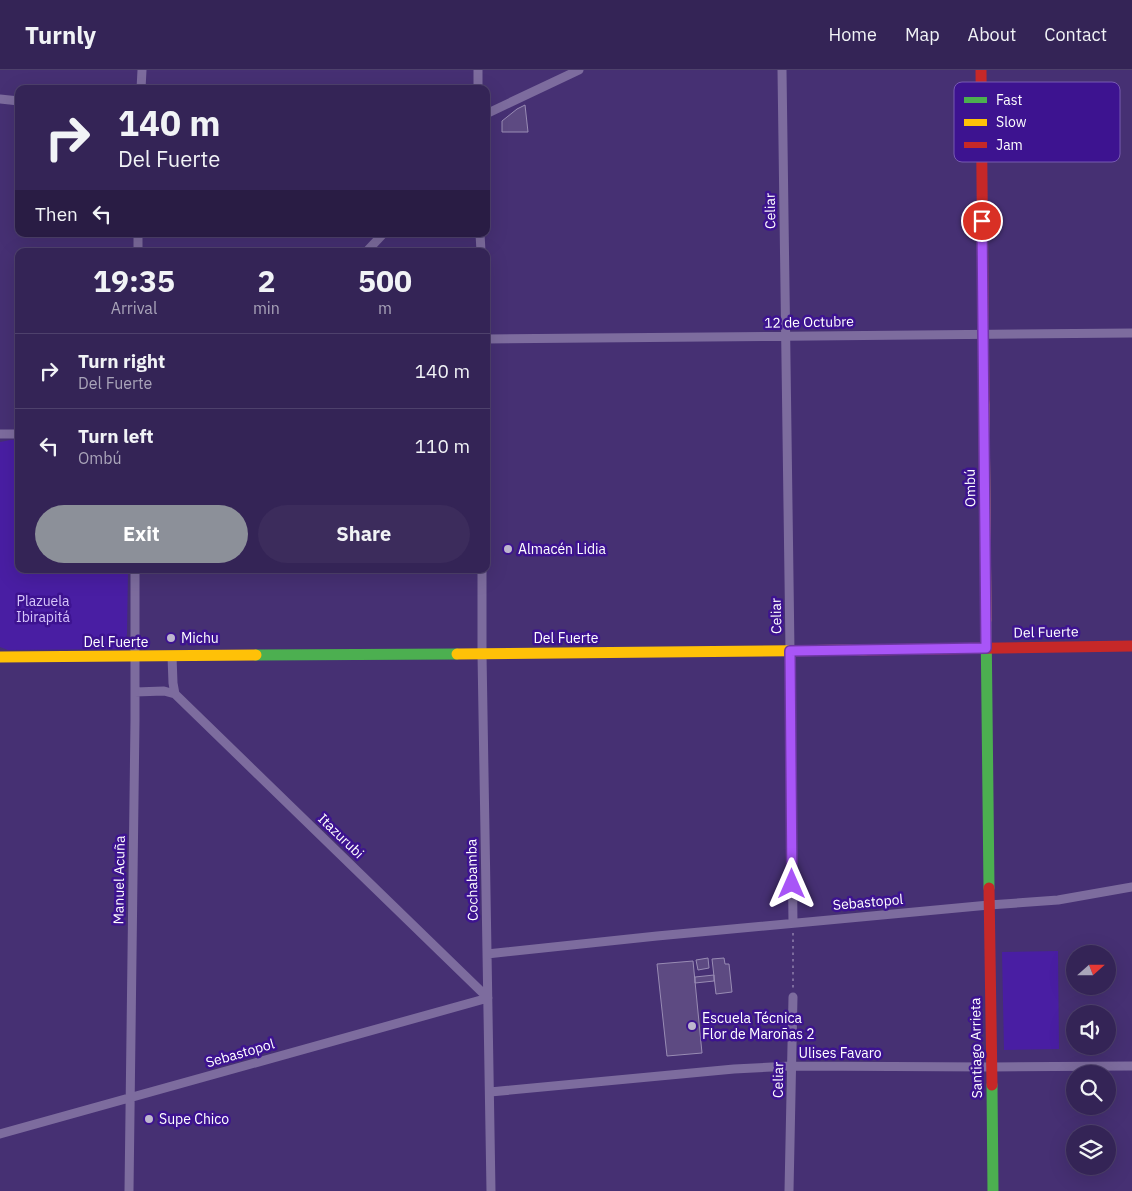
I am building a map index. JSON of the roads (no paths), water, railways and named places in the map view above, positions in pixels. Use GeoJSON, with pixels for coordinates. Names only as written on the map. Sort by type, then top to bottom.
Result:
{"type":"FeatureCollection","features":[{"type":"Feature","properties":{"kind":"street"},"geometry":{"type":"LineString","coordinates":[[141,85],[142,70]]}},
{"type":"Feature","properties":{"kind":"street"},"geometry":{"type":"LineString","coordinates":[[478,70],[478,85]]}},
{"type":"Feature","properties":{"kind":"street"},"geometry":{"type":"LineString","coordinates":[[490,112],[579,70]]}},
{"type":"Feature","properties":{"kind":"street","name":"Celiar"},"geometry":{"type":"LineString","coordinates":[[782,70],[792,923]]}},
{"type":"Feature","properties":{"kind":"street"},"geometry":{"type":"LineString","coordinates":[[0,99],[15,100]]}},
{"type":"Feature","properties":{"kind":"street","name":"Ombú"},"geometry":{"type":"LineString","coordinates":[[982,162],[989,905]]}},
{"type":"Feature","properties":{"kind":"street"},"geometry":{"type":"LineString","coordinates":[[370,248],[380,237]]}},
{"type":"Feature","properties":{"kind":"street","name":"12 de Octubre"},"geometry":{"type":"LineString","coordinates":[[490,339],[1132,332]]}},
{"type":"Feature","properties":{"kind":"street"},"geometry":{"type":"LineString","coordinates":[[0,434],[15,434]]}},
{"type":"Feature","properties":{"kind":"street","name":"Manuel Acuña"},"geometry":{"type":"LineString","coordinates":[[129,1191],[135,573]]}},
{"type":"Feature","properties":{"kind":"street","name":"Cochabamba"},"geometry":{"type":"LineString","coordinates":[[482,573],[491,1191]]}},
{"type":"Feature","properties":{"kind":"street","name":"Del Fuerte"},"geometry":{"type":"LineString","coordinates":[[0,658],[1132,646]]}},
{"type":"Feature","properties":{"kind":"street"},"geometry":{"type":"LineString","coordinates":[[172,656],[175,694]]}},
{"type":"Feature","properties":{"kind":"street"},"geometry":{"type":"LineString","coordinates":[[135,692],[164,690],[175,694]]}},
{"type":"Feature","properties":{"kind":"street","name":"Itazurubi"},"geometry":{"type":"LineString","coordinates":[[175,694],[488,998]]}},
{"type":"Feature","properties":{"kind":"street","name":"Sebastopol"},"geometry":{"type":"LineString","coordinates":[[487,954],[792,923],[1058,900],[1132,887]]}},
{"type":"Feature","properties":{"kind":"street","name":"Santiago Arrieta"},"geometry":{"type":"LineString","coordinates":[[989,905],[993,1191]]}},
{"type":"Feature","properties":{"kind":"street","name":"Celiar"},"geometry":{"type":"LineString","coordinates":[[790,1191],[791,1066],[794,997]]}},
{"type":"Feature","properties":{"kind":"street","name":"Sebastopol"},"geometry":{"type":"LineString","coordinates":[[0,1134],[488,998]]}},
{"type":"Feature","properties":{"kind":"street","name":"Ulises Favaro"},"geometry":{"type":"LineString","coordinates":[[490,1092],[734,1069],[791,1066],[1132,1066]]}},
{"type":"Feature","properties":{"kind":"place","name":"Almacén Lidia"},"geometry":{"type":"Point","coordinates":[508,549]}},
{"type":"Feature","properties":{"kind":"place","name":"Michu"},"geometry":{"type":"Point","coordinates":[171,638]}},
{"type":"Feature","properties":{"kind":"place","name":"Escuela Técnica Flor de Maroñas 2"},"geometry":{"type":"Point","coordinates":[692,1026]}},
{"type":"Feature","properties":{"kind":"place","name":"Supe Chico"},"geometry":{"type":"Point","coordinates":[149,1119]}},
{"type":"Feature","properties":{"kind":"park label","name":"Plazuela Ibirapitá"},"geometry":{"type":"Point","coordinates":[43,610]}}]}
